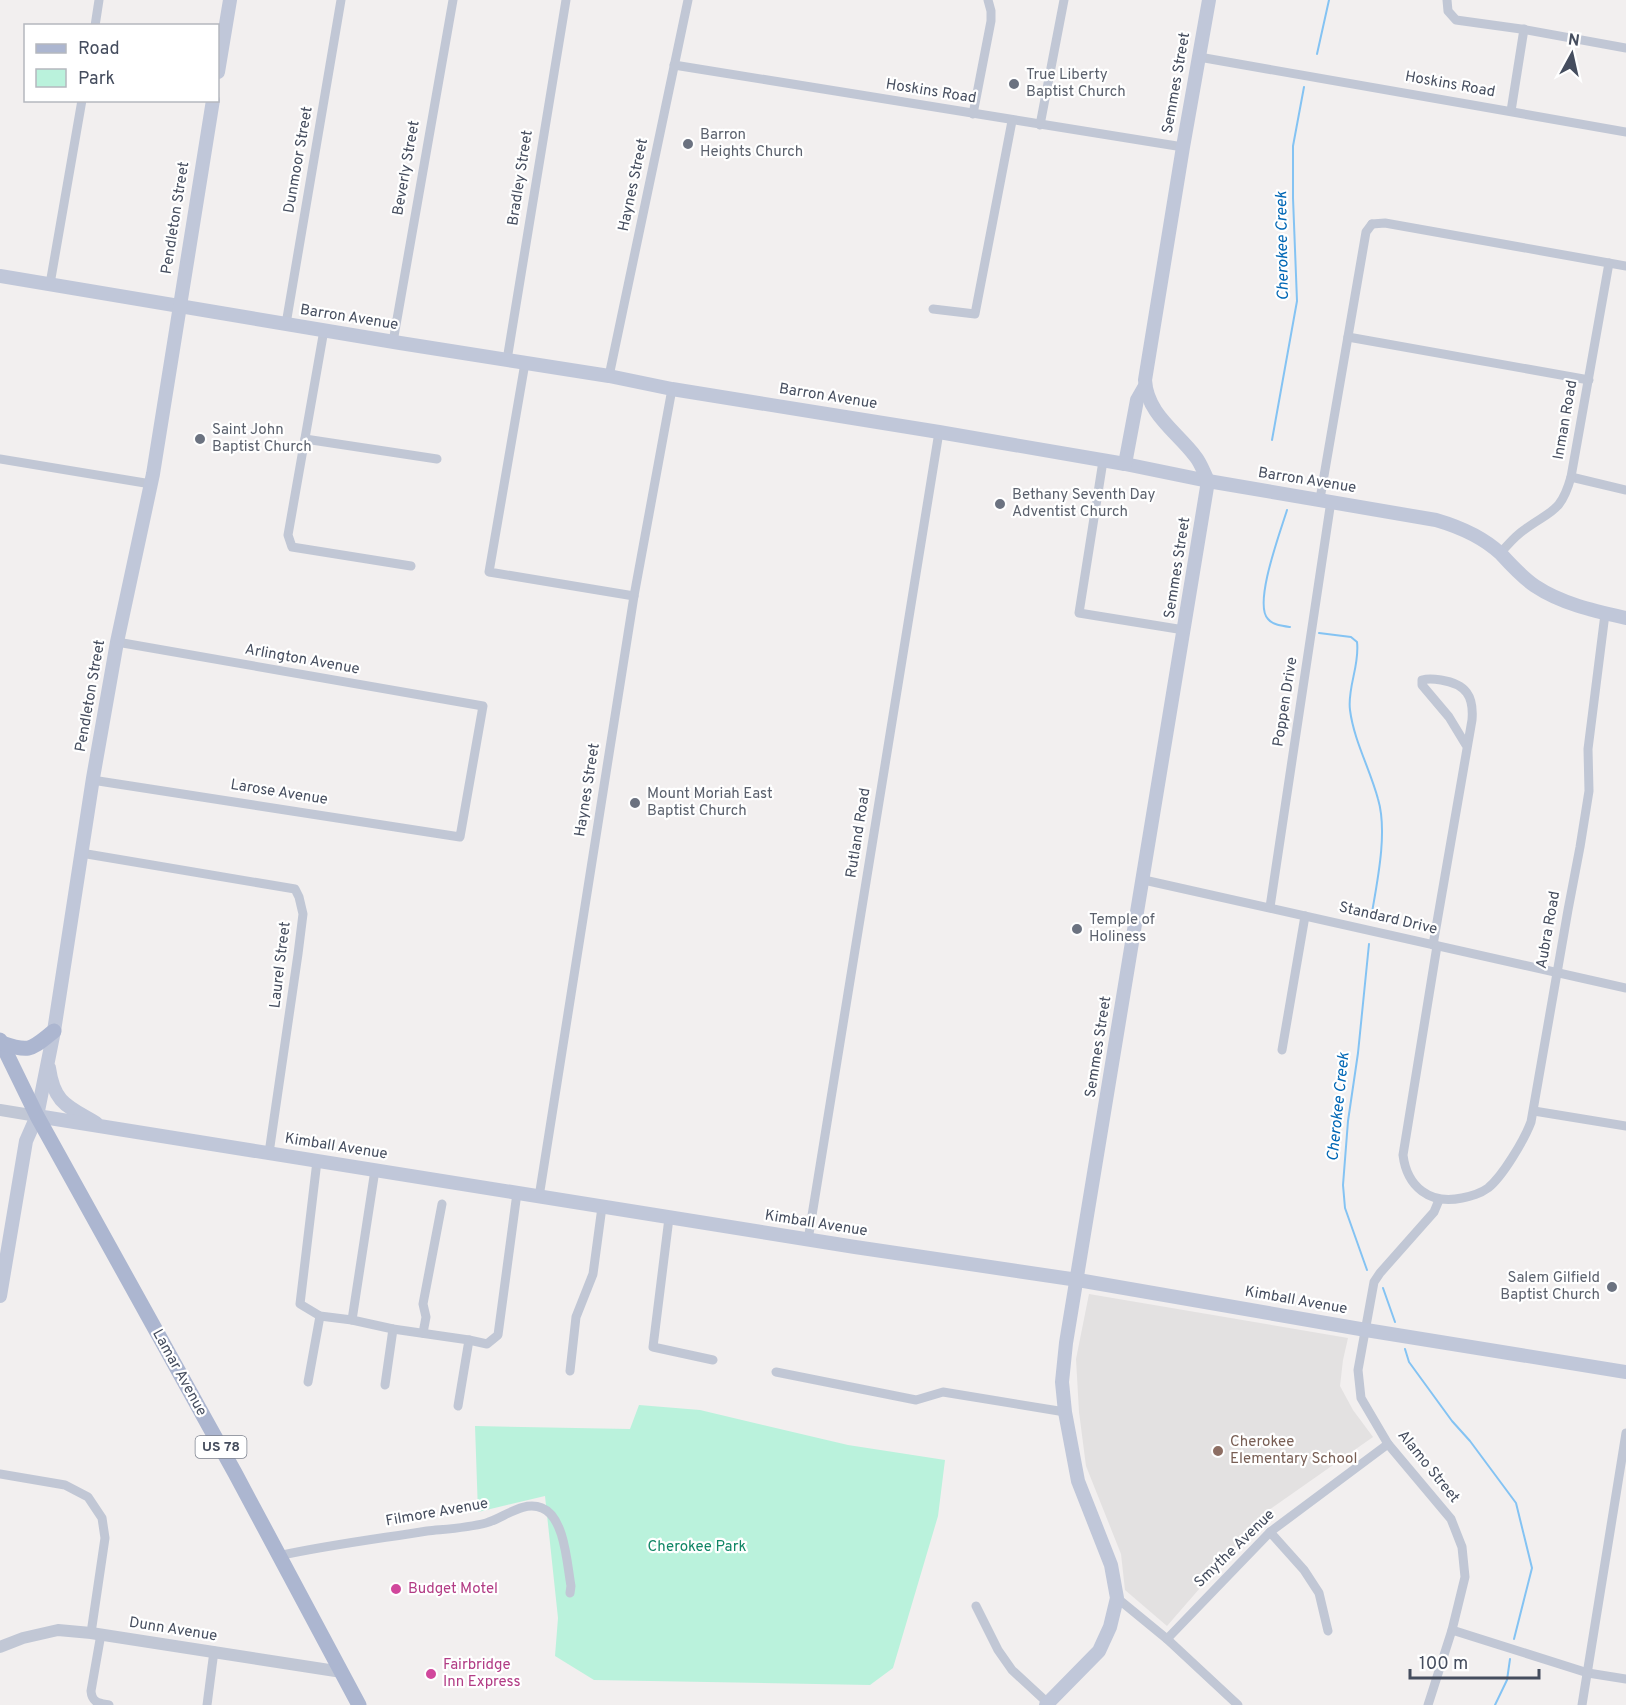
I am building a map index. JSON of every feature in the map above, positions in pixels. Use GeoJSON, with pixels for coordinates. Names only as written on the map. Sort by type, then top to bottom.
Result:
{"type":"FeatureCollection","features":[{"type":"Feature","properties":{"kind":"main road"},"geometry":{"type":"LineString","coordinates":[[219,66],[230,0]]}},
{"type":"Feature","properties":{"kind":"main road","name":"Semmes Street"},"geometry":{"type":"LineString","coordinates":[[1048,1704],[1099,1651],[1110,1627],[1117,1598],[1111,1565],[1078,1481],[1065,1412],[1062,1382],[1208,481],[1196,457],[1157,414],[1145,386],[1146,368],[1209,0]]}},
{"type":"Feature","properties":{"kind":"main road","name":"Pendleton Street"},"geometry":{"type":"LineString","coordinates":[[0,1296],[3,1257],[26,1141],[37,1116],[54,1031],[92,780],[117,642],[151,484],[213,102]]}},
{"type":"Feature","properties":{"kind":"main road","name":"Barron Avenue"},"geometry":{"type":"LineString","coordinates":[[0,276],[939,432],[1436,520],[1453,525],[1479,538],[1544,591],[1574,604],[1626,618]]}},
{"type":"Feature","properties":{"kind":"main road","name":"Semmes Street"},"geometry":{"type":"LineString","coordinates":[[1125,464],[1137,400],[1145,386]]}},
{"type":"Feature","properties":{"kind":"main road"},"geometry":{"type":"LineString","coordinates":[[1,1042],[19,1049],[28,1049],[54,1031]]}},
{"type":"Feature","properties":{"kind":"main road","name":"Lamar Avenue"},"geometry":{"type":"LineString","coordinates":[[1,1042],[37,1116],[230,1463],[359,1705]]}},
{"type":"Feature","properties":{"kind":"main road"},"geometry":{"type":"LineString","coordinates":[[48,1058],[51,1083],[56,1094],[62,1101],[103,1127]]}},
{"type":"Feature","properties":{"kind":"main road","name":"Kimball Avenue"},"geometry":{"type":"LineString","coordinates":[[37,1116],[808,1240],[1078,1280],[1626,1372]]}},
{"type":"Feature","properties":{"kind":"street"},"geometry":{"type":"LineString","coordinates":[[95,24],[99,0]]}},
{"type":"Feature","properties":{"kind":"street","name":"Dunmoor Street"},"geometry":{"type":"LineString","coordinates":[[286,324],[341,0]]}},
{"type":"Feature","properties":{"kind":"street","name":"Beverly Street"},"geometry":{"type":"LineString","coordinates":[[393,342],[453,0]]}},
{"type":"Feature","properties":{"kind":"street","name":"Bradley Street"},"geometry":{"type":"LineString","coordinates":[[507,360],[566,0]]}},
{"type":"Feature","properties":{"kind":"street","name":"Haynes Street"},"geometry":{"type":"LineString","coordinates":[[609,376],[688,0]]}},
{"type":"Feature","properties":{"kind":"street"},"geometry":{"type":"LineString","coordinates":[[973,114],[991,21],[988,0]]}},
{"type":"Feature","properties":{"kind":"street"},"geometry":{"type":"LineString","coordinates":[[1040,125],[1064,0]]}},
{"type":"Feature","properties":{"kind":"street"},"geometry":{"type":"LineString","coordinates":[[1447,0],[1448,11],[1456,20],[1524,29],[1626,48]]}},
{"type":"Feature","properties":{"kind":"street","name":"Hoskins Road"},"geometry":{"type":"LineString","coordinates":[[1199,57],[1511,111],[1524,29]]}},
{"type":"Feature","properties":{"kind":"street","name":"Hoskins Road"},"geometry":{"type":"LineString","coordinates":[[674,65],[1183,147]]}},
{"type":"Feature","properties":{"kind":"street"},"geometry":{"type":"LineString","coordinates":[[50,284],[82,102]]}},
{"type":"Feature","properties":{"kind":"street"},"geometry":{"type":"LineString","coordinates":[[1511,111],[1626,132]]}},
{"type":"Feature","properties":{"kind":"street"},"geometry":{"type":"LineString","coordinates":[[933,309],[975,314],[1012,121]]}},
{"type":"Feature","properties":{"kind":"street","name":"Poppen Drive"},"geometry":{"type":"LineString","coordinates":[[1270,907],[1348,337],[1366,232],[1370,221],[1609,262]]}},
{"type":"Feature","properties":{"kind":"street"},"geometry":{"type":"LineString","coordinates":[[1609,262],[1626,266]]}},
{"type":"Feature","properties":{"kind":"street","name":"Inman Road"},"geometry":{"type":"LineString","coordinates":[[1500,554],[1525,529],[1555,510],[1563,499],[1571,477],[1609,262]]}},
{"type":"Feature","properties":{"kind":"street"},"geometry":{"type":"LineString","coordinates":[[324,330],[288,535],[292,547],[411,566]]}},
{"type":"Feature","properties":{"kind":"street"},"geometry":{"type":"LineString","coordinates":[[1348,337],[1588,380]]}},
{"type":"Feature","properties":{"kind":"street"},"geometry":{"type":"LineString","coordinates":[[525,363],[489,572],[634,596]]}},
{"type":"Feature","properties":{"kind":"street","name":"Haynes Street"},"geometry":{"type":"LineString","coordinates":[[539,1197],[634,596],[672,389]]}},
{"type":"Feature","properties":{"kind":"street","name":"Rutland Road"},"geometry":{"type":"LineString","coordinates":[[808,1240],[939,432]]}},
{"type":"Feature","properties":{"kind":"street"},"geometry":{"type":"LineString","coordinates":[[305,439],[436,459]]}},
{"type":"Feature","properties":{"kind":"street"},"geometry":{"type":"LineString","coordinates":[[0,459],[151,484]]}},
{"type":"Feature","properties":{"kind":"street"},"geometry":{"type":"LineString","coordinates":[[1103,461],[1079,613],[1185,630]]}},
{"type":"Feature","properties":{"kind":"street"},"geometry":{"type":"LineString","coordinates":[[1571,477],[1626,490]]}},
{"type":"Feature","properties":{"kind":"street","name":"Aubra Road"},"geometry":{"type":"LineString","coordinates":[[1439,1200],[1475,1195],[1489,1187],[1522,1143],[1532,1122],[1589,791],[1588,749],[1605,614]]}},
{"type":"Feature","properties":{"kind":"street","name":"Arlington Avenue"},"geometry":{"type":"LineString","coordinates":[[117,642],[483,706],[460,837]]}},
{"type":"Feature","properties":{"kind":"street"},"geometry":{"type":"LineString","coordinates":[[1439,1200],[1419,1190],[1409,1175],[1403,1155],[1473,707],[1469,695],[1461,686],[1450,682],[1422,680],[1422,685],[1449,717],[1466,745]]}},
{"type":"Feature","properties":{"kind":"street","name":"Larose Avenue"},"geometry":{"type":"LineString","coordinates":[[92,780],[460,837]]}},
{"type":"Feature","properties":{"kind":"street","name":"Laurel Street"},"geometry":{"type":"LineString","coordinates":[[81,853],[295,888],[303,914],[269,1154]]}},
{"type":"Feature","properties":{"kind":"street","name":"Standard Drive"},"geometry":{"type":"LineString","coordinates":[[1144,880],[1626,988]]}},
{"type":"Feature","properties":{"kind":"street"},"geometry":{"type":"LineString","coordinates":[[1282,1050],[1305,916]]}},
{"type":"Feature","properties":{"kind":"street","name":"Kimball Avenue"},"geometry":{"type":"LineString","coordinates":[[0,1110],[37,1116]]}},
{"type":"Feature","properties":{"kind":"street"},"geometry":{"type":"LineString","coordinates":[[1534,1111],[1626,1126]]}},
{"type":"Feature","properties":{"kind":"street"},"geometry":{"type":"LineString","coordinates":[[317,1161],[300,1304],[320,1316],[423,1334],[487,1344],[498,1335],[518,1193]]}},
{"type":"Feature","properties":{"kind":"street"},"geometry":{"type":"LineString","coordinates":[[352,1320],[375,1170]]}},
{"type":"Feature","properties":{"kind":"street","name":"Alamo Street"},"geometry":{"type":"LineString","coordinates":[[1428,1705],[1452,1630],[1465,1577],[1462,1547],[1451,1519],[1388,1444],[1361,1398],[1358,1370],[1374,1282],[1434,1212],[1439,1200]]}},
{"type":"Feature","properties":{"kind":"street"},"geometry":{"type":"LineString","coordinates":[[423,1334],[426,1317],[423,1304],[442,1204]]}},
{"type":"Feature","properties":{"kind":"street"},"geometry":{"type":"LineString","coordinates":[[570,1371],[576,1317],[593,1274],[602,1207]]}},
{"type":"Feature","properties":{"kind":"street"},"geometry":{"type":"LineString","coordinates":[[669,1218],[653,1347],[713,1360]]}},
{"type":"Feature","properties":{"kind":"street"},"geometry":{"type":"LineString","coordinates":[[308,1382],[320,1316]]}},
{"type":"Feature","properties":{"kind":"street"},"geometry":{"type":"LineString","coordinates":[[385,1385],[393,1329]]}},
{"type":"Feature","properties":{"kind":"street"},"geometry":{"type":"LineString","coordinates":[[458,1406],[469,1340]]}},
{"type":"Feature","properties":{"kind":"street"},"geometry":{"type":"LineString","coordinates":[[776,1372],[916,1400],[943,1392],[1065,1412]]}},
{"type":"Feature","properties":{"kind":"street"},"geometry":{"type":"LineString","coordinates":[[1582,1705],[1626,1433]]}},
{"type":"Feature","properties":{"kind":"street","name":"Smythe Avenue"},"geometry":{"type":"LineString","coordinates":[[1167,1639],[1269,1532],[1388,1444]]}},
{"type":"Feature","properties":{"kind":"street"},"geometry":{"type":"LineString","coordinates":[[0,1474],[65,1485],[88,1497],[102,1518],[105,1538],[90,1691],[93,1701],[109,1705]]}},
{"type":"Feature","properties":{"kind":"street","name":"Filmore Avenue"},"geometry":{"type":"LineString","coordinates":[[278,1556],[313,1548],[486,1523],[524,1507],[535,1506],[552,1514],[557,1523],[563,1541],[571,1586],[570,1593]]}},
{"type":"Feature","properties":{"kind":"street"},"geometry":{"type":"LineString","coordinates":[[1269,1532],[1304,1570],[1319,1593],[1328,1631]]}},
{"type":"Feature","properties":{"kind":"street"},"geometry":{"type":"LineString","coordinates":[[1117,1598],[1167,1639],[1238,1705]]}},
{"type":"Feature","properties":{"kind":"street"},"geometry":{"type":"LineString","coordinates":[[976,1606],[998,1650],[1012,1670],[1048,1704]]}},
{"type":"Feature","properties":{"kind":"street","name":"Dunn Avenue"},"geometry":{"type":"LineString","coordinates":[[0,1647],[23,1638],[58,1630],[342,1672]]}},
{"type":"Feature","properties":{"kind":"street"},"geometry":{"type":"LineString","coordinates":[[1452,1630],[1588,1673],[1626,1679]]}},
{"type":"Feature","properties":{"kind":"street"},"geometry":{"type":"LineString","coordinates":[[207,1705],[214,1652]]}},
{"type":"Feature","properties":{"kind":"shaded area","name":"Cherokee Elementary School"},"geometry":{"type":"Polygon","coordinates":[[[1089,1294],[1348,1338],[1340,1386],[1353,1410],[1373,1437],[1266,1512],[1167,1626],[1125,1590],[1121,1554],[1086,1466],[1079,1412],[1076,1359],[1089,1294]]]}},
{"type":"Feature","properties":{"kind":"green space","name":"Cherokee Park"},"geometry":{"type":"Polygon","coordinates":[[[639,1405],[700,1410],[848,1445],[945,1460],[938,1516],[893,1668],[870,1685],[594,1680],[555,1656],[558,1618],[545,1496],[478,1512],[475,1426],[630,1429],[639,1405]]]}},
{"type":"Feature","properties":{"kind":"waterway","name":"Cherokee Creek"},"geometry":{"type":"LineString","coordinates":[[1317,54],[1329,0]]}},
{"type":"Feature","properties":{"kind":"waterway","name":"Cherokee Creek"},"geometry":{"type":"LineString","coordinates":[[1272,440],[1297,301],[1293,146],[1304,87]]}},
{"type":"Feature","properties":{"kind":"waterway","name":"Cherokee Creek"},"geometry":{"type":"LineString","coordinates":[[1287,510],[1266,583],[1264,611],[1270,621],[1290,627]]}},
{"type":"Feature","properties":{"kind":"waterway","name":"Cherokee Creek"},"geometry":{"type":"LineString","coordinates":[[1319,633],[1351,637],[1357,642],[1350,710],[1355,733],[1375,788],[1382,827],[1382,842],[1371,918]]}},
{"type":"Feature","properties":{"kind":"waterway","name":"Cherokee Creek"},"geometry":{"type":"LineString","coordinates":[[1367,1270],[1345,1208],[1343,1185],[1348,1121],[1358,1053],[1369,944]]}},
{"type":"Feature","properties":{"kind":"waterway","name":"Cherokee Creek"},"geometry":{"type":"LineString","coordinates":[[1383,1288],[1395,1322]]}},
{"type":"Feature","properties":{"kind":"waterway","name":"Cherokee Creek"},"geometry":{"type":"LineString","coordinates":[[1405,1349],[1409,1362],[1516,1503],[1532,1568],[1514,1639]]}},
{"type":"Feature","properties":{"kind":"waterway","name":"Cherokee Creek"},"geometry":{"type":"LineString","coordinates":[[1495,1705],[1507,1680],[1510,1659]]}},
{"type":"Feature","properties":{"kind":"place","name":"True Liberty Baptist Church"},"geometry":{"type":"Point","coordinates":[1014,84]}},
{"type":"Feature","properties":{"kind":"place","name":"Barron Heights Church"},"geometry":{"type":"Point","coordinates":[688,144]}},
{"type":"Feature","properties":{"kind":"place","name":"Saint John Baptist Church"},"geometry":{"type":"Point","coordinates":[200,439]}},
{"type":"Feature","properties":{"kind":"place","name":"Bethany Seventh Day Adventist Church"},"geometry":{"type":"Point","coordinates":[1000,504]}},
{"type":"Feature","properties":{"kind":"place","name":"Mount Moriah East Baptist Church"},"geometry":{"type":"Point","coordinates":[635,803]}},
{"type":"Feature","properties":{"kind":"place","name":"Temple of Holiness"},"geometry":{"type":"Point","coordinates":[1077,929]}},
{"type":"Feature","properties":{"kind":"place","name":"Salem Gilfield Baptist Church"},"geometry":{"type":"Point","coordinates":[1612,1287]}},
{"type":"Feature","properties":{"kind":"place","name":"Cherokee Elementary School"},"geometry":{"type":"Point","coordinates":[1218,1451]}},
{"type":"Feature","properties":{"kind":"place","name":"Budget Motel"},"geometry":{"type":"Point","coordinates":[396,1589]}},
{"type":"Feature","properties":{"kind":"place","name":"Fairbridge Inn Express"},"geometry":{"type":"Point","coordinates":[431,1674]}}]}
